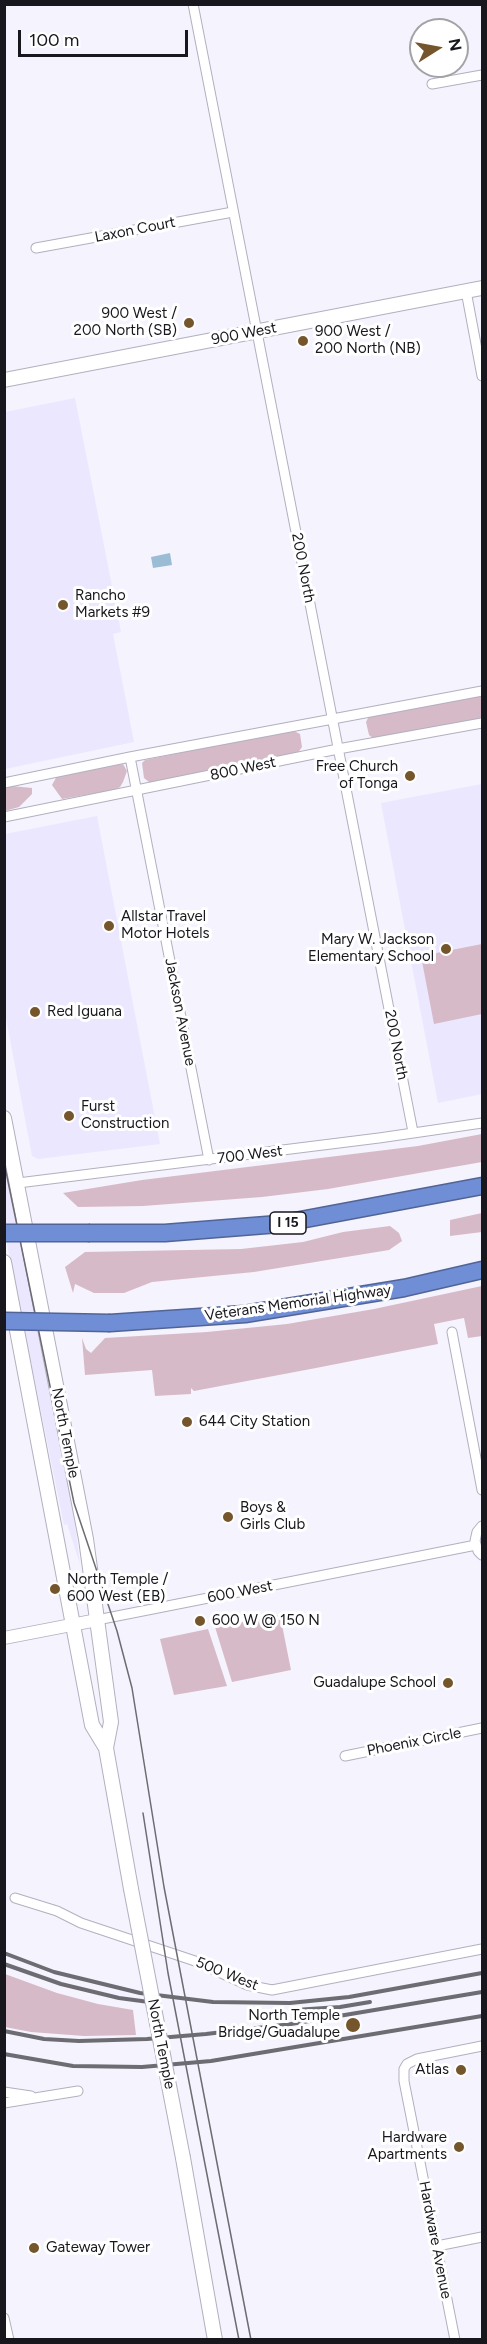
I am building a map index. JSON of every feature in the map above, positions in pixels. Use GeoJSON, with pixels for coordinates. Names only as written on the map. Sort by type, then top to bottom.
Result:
{"type":"FeatureCollection","features":[{"type":"Feature","properties":{"kind":"highway","name":"I 15"},"geometry":{"type":"LineString","coordinates":[[4,1233],[165,1233],[279,1224],[483,1186]]}},
{"type":"Feature","properties":{"kind":"highway","name":"Veterans Memorial Highway"},"geometry":{"type":"LineString","coordinates":[[4,1322],[110,1323],[245,1314],[404,1288],[483,1270]]}},
{"type":"Feature","properties":{"kind":"main road","name":"900 West"},"geometry":{"type":"LineString","coordinates":[[4,381],[483,288]]}},
{"type":"Feature","properties":{"kind":"main road","name":"North Temple"},"geometry":{"type":"LineString","coordinates":[[4,1118],[86,1539],[111,1722],[106,1748],[215,2340]]}},
{"type":"Feature","properties":{"kind":"main road","name":"North Temple"},"geometry":{"type":"LineString","coordinates":[[4,1262],[92,1725],[106,1748]]}},
{"type":"Feature","properties":{"kind":"street","name":"200 North"},"geometry":{"type":"LineString","coordinates":[[193,4],[413,1132]]}},
{"type":"Feature","properties":{"kind":"street"},"geometry":{"type":"LineString","coordinates":[[432,84],[483,75]]}},
{"type":"Feature","properties":{"kind":"street","name":"Laxon Court"},"geometry":{"type":"LineString","coordinates":[[36,248],[233,212]]}},
{"type":"Feature","properties":{"kind":"street"},"geometry":{"type":"LineString","coordinates":[[466,291],[483,376]]}},
{"type":"Feature","properties":{"kind":"street","name":"800 West"},"geometry":{"type":"LineString","coordinates":[[4,783],[483,691]]}},
{"type":"Feature","properties":{"kind":"street","name":"800 West"},"geometry":{"type":"LineString","coordinates":[[4,818],[338,749],[483,723]]}},
{"type":"Feature","properties":{"kind":"street","name":"Jackson Avenue"},"geometry":{"type":"LineString","coordinates":[[130,757],[209,1160]]}},
{"type":"Feature","properties":{"kind":"street","name":"700 West"},"geometry":{"type":"LineString","coordinates":[[18,1183],[483,1123]]}},
{"type":"Feature","properties":{"kind":"street"},"geometry":{"type":"LineString","coordinates":[[452,1332],[483,1490]]}},
{"type":"Feature","properties":{"kind":"street"},"geometry":{"type":"LineString","coordinates":[[483,1526],[476,1536],[476,1545],[483,1555]]}},
{"type":"Feature","properties":{"kind":"street","name":"600 West"},"geometry":{"type":"LineString","coordinates":[[4,1638],[476,1545]]}},
{"type":"Feature","properties":{"kind":"street","name":"Phoenix Circle"},"geometry":{"type":"LineString","coordinates":[[345,1756],[483,1728]]}},
{"type":"Feature","properties":{"kind":"street","name":"500 West"},"geometry":{"type":"LineString","coordinates":[[15,1898],[195,1961],[247,1985],[272,1990],[483,1950]]}},
{"type":"Feature","properties":{"kind":"street","name":"Hardware Avenue"},"geometry":{"type":"LineString","coordinates":[[455,2340],[404,2081],[404,2069],[407,2064],[417,2059],[483,2046]]}},
{"type":"Feature","properties":{"kind":"street"},"geometry":{"type":"LineString","coordinates":[[4,2103],[78,2091]]}},
{"type":"Feature","properties":{"kind":"street"},"geometry":{"type":"LineString","coordinates":[[4,2092],[39,2097]]}},
{"type":"Feature","properties":{"kind":"street"},"geometry":{"type":"LineString","coordinates":[[437,2247],[483,2237]]}},
{"type":"Feature","properties":{"kind":"street"},"geometry":{"type":"LineString","coordinates":[[4,2318],[9,2340]]}},
{"type":"Feature","properties":{"kind":"shaded area"},"geometry":{"type":"Polygon","coordinates":[[[75,398],[121,632],[113,634],[134,742],[5,769],[5,412],[75,398]]]}},
{"type":"Feature","properties":{"kind":"shaded area"},"geometry":{"type":"Polygon","coordinates":[[[482,693],[482,718],[374,739],[369,735],[366,722],[369,716],[482,693]]]}},
{"type":"Feature","properties":{"kind":"shaded area"},"geometry":{"type":"Polygon","coordinates":[[[292,730],[300,734],[302,747],[297,754],[153,782],[144,778],[142,763],[145,760],[292,730]]]}},
{"type":"Feature","properties":{"kind":"shaded area"},"geometry":{"type":"Polygon","coordinates":[[[123,764],[127,771],[120,787],[114,790],[62,799],[52,785],[57,776],[123,764]]]}},
{"type":"Feature","properties":{"kind":"shaded area","name":"Mary W. Jackson Elementary School"},"geometry":{"type":"Polygon","coordinates":[[[482,784],[482,1094],[438,1103],[381,803],[482,784]]]}},
{"type":"Feature","properties":{"kind":"shaded area"},"geometry":{"type":"Polygon","coordinates":[[[5,787],[32,788],[32,794],[19,807],[5,811],[5,787]]]}},
{"type":"Feature","properties":{"kind":"shaded area"},"geometry":{"type":"Polygon","coordinates":[[[97,816],[160,1144],[38,1159],[32,1156],[5,1013],[5,834],[97,816]]]}},
{"type":"Feature","properties":{"kind":"shaded area"},"geometry":{"type":"Polygon","coordinates":[[[482,944],[482,1014],[434,1024],[421,956],[482,944]]]}},
{"type":"Feature","properties":{"kind":"shaded area"},"geometry":{"type":"Polygon","coordinates":[[[482,1134],[482,1162],[328,1189],[262,1197],[143,1206],[78,1207],[63,1193],[142,1180],[418,1146],[482,1134]]]}},
{"type":"Feature","properties":{"kind":"shaded area"},"geometry":{"type":"Polygon","coordinates":[[[4,1145],[66,1455],[80,1564],[67,1524],[64,1525],[5,1234],[4,1145]]]}},
{"type":"Feature","properties":{"kind":"shaded area"},"geometry":{"type":"Polygon","coordinates":[[[482,1213],[482,1232],[450,1236],[450,1220],[482,1213]]]}},
{"type":"Feature","properties":{"kind":"shaded area"},"geometry":{"type":"Polygon","coordinates":[[[390,1226],[399,1233],[402,1241],[389,1250],[254,1272],[152,1282],[124,1293],[94,1293],[75,1284],[73,1293],[65,1267],[85,1252],[241,1249],[303,1242],[343,1232],[390,1226]]]}},
{"type":"Feature","properties":{"kind":"shaded area"},"geometry":{"type":"Polygon","coordinates":[[[482,1286],[482,1336],[468,1338],[464,1318],[434,1324],[438,1344],[194,1391],[191,1388],[191,1394],[155,1396],[152,1370],[85,1375],[82,1338],[86,1349],[91,1353],[105,1338],[207,1332],[287,1324],[374,1309],[482,1286]]]}},
{"type":"Feature","properties":{"kind":"shaded area"},"geometry":{"type":"Polygon","coordinates":[[[280,1615],[291,1670],[232,1682],[215,1627],[280,1615]]]}},
{"type":"Feature","properties":{"kind":"shaded area"},"geometry":{"type":"Polygon","coordinates":[[[208,1629],[227,1686],[174,1695],[160,1639],[208,1629]]]}},
{"type":"Feature","properties":{"kind":"shaded area"},"geometry":{"type":"Polygon","coordinates":[[[5,1974],[57,1993],[133,2010],[136,2035],[84,2036],[31,2032],[5,2027],[5,1974]]]}},
{"type":"Feature","properties":{"kind":"water"},"geometry":{"type":"Polygon","coordinates":[[[170,553],[172,565],[153,568],[151,557],[170,553]]]}},
{"type":"Feature","properties":{"kind":"tram line"},"geometry":{"type":"LineString","coordinates":[[4,1162],[74,1503],[117,1631],[132,1688],[164,1887],[251,2340]]}},
{"type":"Feature","properties":{"kind":"tram line"},"geometry":{"type":"LineString","coordinates":[[143,1813],[168,1973],[239,2340]]}},
{"type":"Feature","properties":{"kind":"railway"},"geometry":{"type":"LineString","coordinates":[[4,1953],[54,1972],[140,1993],[213,2002],[290,2003],[349,1997],[482,1973]]}},
{"type":"Feature","properties":{"kind":"railway"},"geometry":{"type":"LineString","coordinates":[[4,1964],[61,1984],[119,1998],[149,2002]]}},
{"type":"Feature","properties":{"kind":"railway"},"geometry":{"type":"LineString","coordinates":[[4,2031],[44,2039],[79,2041],[147,2039],[291,2024],[482,1992]]}},
{"type":"Feature","properties":{"kind":"railway"},"geometry":{"type":"LineString","coordinates":[[295,2010],[370,2002]]}},
{"type":"Feature","properties":{"kind":"railway"},"geometry":{"type":"LineString","coordinates":[[4,2054],[73,2066],[142,2067],[211,2061],[482,2016]]}},
{"type":"Feature","properties":{"kind":"place","name":"900 West / 200 North (SB)"},"geometry":{"type":"Point","coordinates":[189,323]}},
{"type":"Feature","properties":{"kind":"place","name":"900 West / 200 North (NB)"},"geometry":{"type":"Point","coordinates":[303,341]}},
{"type":"Feature","properties":{"kind":"place","name":"Rancho Markets #9"},"geometry":{"type":"Point","coordinates":[63,605]}},
{"type":"Feature","properties":{"kind":"place","name":"Free Church of Tonga"},"geometry":{"type":"Point","coordinates":[410,776]}},
{"type":"Feature","properties":{"kind":"place","name":"Allstar Travel Motor Hotels"},"geometry":{"type":"Point","coordinates":[109,926]}},
{"type":"Feature","properties":{"kind":"place","name":"Mary W. Jackson Elementary School"},"geometry":{"type":"Point","coordinates":[446,949]}},
{"type":"Feature","properties":{"kind":"place","name":"Red Iguana"},"geometry":{"type":"Point","coordinates":[35,1012]}},
{"type":"Feature","properties":{"kind":"place","name":"Furst Construction"},"geometry":{"type":"Point","coordinates":[69,1116]}},
{"type":"Feature","properties":{"kind":"place","name":"644 City Station"},"geometry":{"type":"Point","coordinates":[187,1422]}},
{"type":"Feature","properties":{"kind":"place","name":"Boys & Girls Club"},"geometry":{"type":"Point","coordinates":[228,1517]}},
{"type":"Feature","properties":{"kind":"place","name":"North Temple / 600 West (EB)"},"geometry":{"type":"Point","coordinates":[55,1589]}},
{"type":"Feature","properties":{"kind":"place","name":"600 W @ 150 N"},"geometry":{"type":"Point","coordinates":[200,1621]}},
{"type":"Feature","properties":{"kind":"place","name":"Guadalupe School"},"geometry":{"type":"Point","coordinates":[448,1683]}},
{"type":"Feature","properties":{"kind":"place","name":"North Temple Bridge/Guadalupe"},"geometry":{"type":"Point","coordinates":[353,2025]}},
{"type":"Feature","properties":{"kind":"place","name":"Atlas"},"geometry":{"type":"Point","coordinates":[461,2070]}},
{"type":"Feature","properties":{"kind":"place","name":"Hardware Apartments"},"geometry":{"type":"Point","coordinates":[459,2147]}},
{"type":"Feature","properties":{"kind":"place","name":"Gateway Tower"},"geometry":{"type":"Point","coordinates":[34,2248]}}]}
